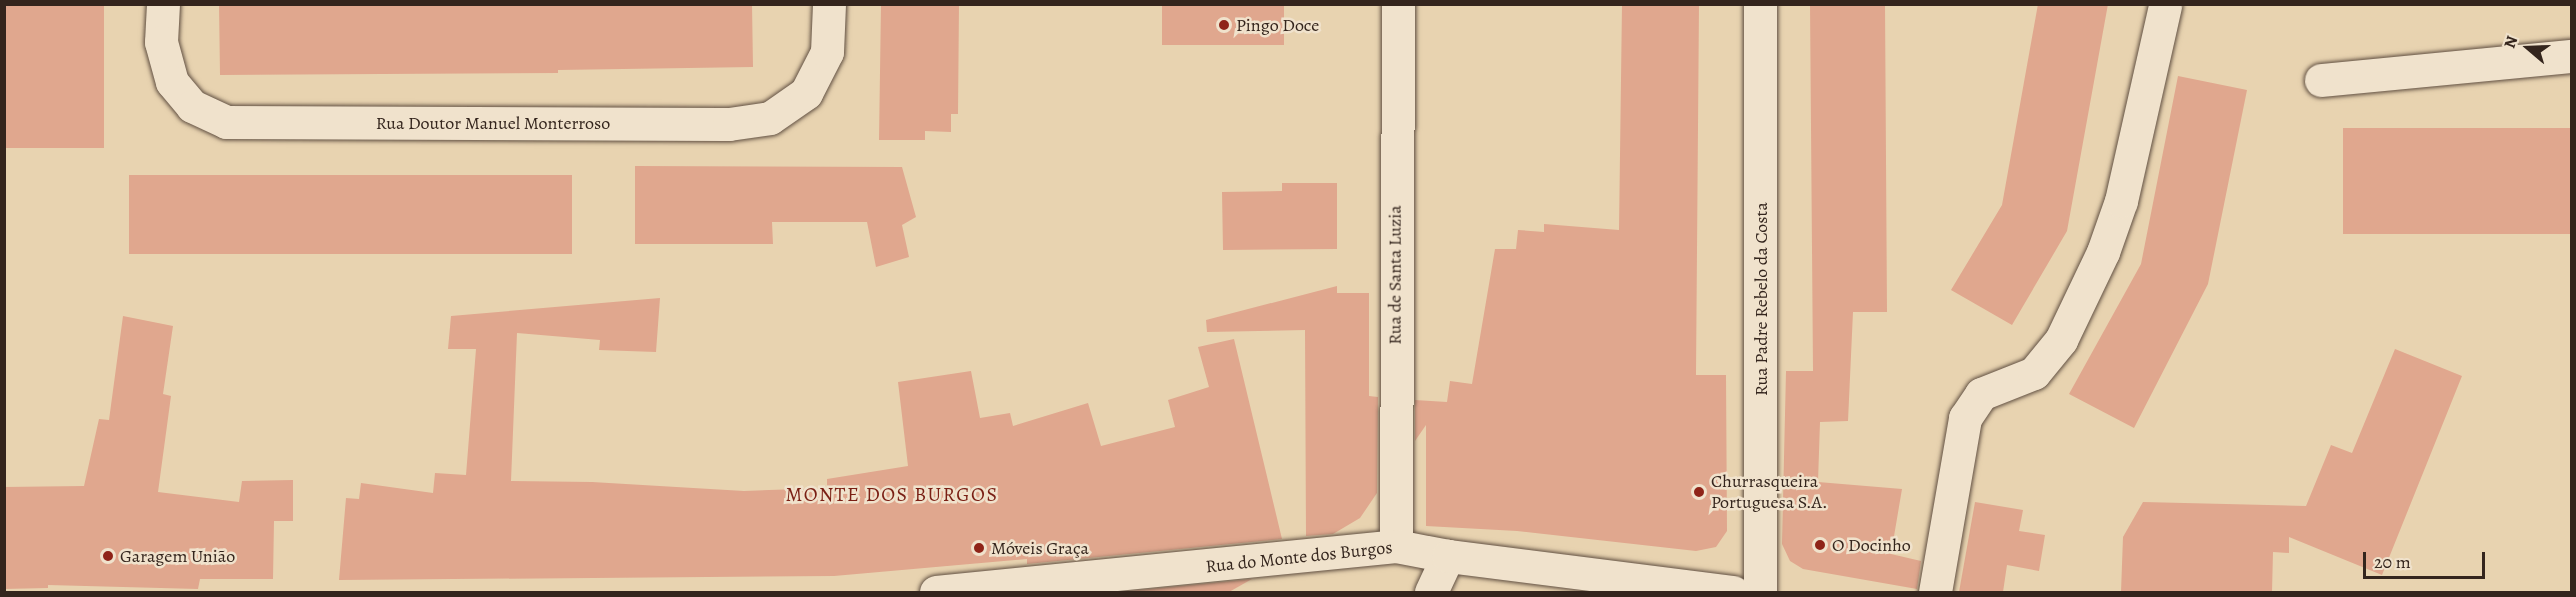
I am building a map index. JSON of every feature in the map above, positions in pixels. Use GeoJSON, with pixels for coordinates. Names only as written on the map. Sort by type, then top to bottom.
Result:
{"type":"FeatureCollection","features":[{"type":"Feature","properties":{"kind":"street","name":"Rua Doutor Manuel Monterroso"},"geometry":{"type":"LineString","coordinates":[[163,4],[161,42],[172,82],[192,106],[226,122],[705,124],[770,118],[806,93],[827,52],[829,4]]}},
{"type":"Feature","properties":{"kind":"street","name":"Rua de Santa Luzia"},"geometry":{"type":"LineString","coordinates":[[1396,546],[1398,4]]}},
{"type":"Feature","properties":{"kind":"street","name":"Rua Padre Rebelo da Costa"},"geometry":{"type":"LineString","coordinates":[[1760,4],[1760,592]]}},
{"type":"Feature","properties":{"kind":"street"},"geometry":{"type":"LineString","coordinates":[[1935,592],[1965,418],[1981,394],[2034,373],[2061,340],[2103,252],[2121,201],[2165,6]]}},
{"type":"Feature","properties":{"kind":"street"},"geometry":{"type":"LineString","coordinates":[[2321,80],[2571,56]]}},
{"type":"Feature","properties":{"kind":"street","name":"Rua do Monte dos Burgos"},"geometry":{"type":"LineString","coordinates":[[936,592],[1396,546],[1448,556],[1733,592]]}},
{"type":"Feature","properties":{"kind":"street"},"geometry":{"type":"LineString","coordinates":[[1431,592],[1448,556]]}},
{"type":"Feature","properties":{"kind":"building"},"geometry":{"type":"Polygon","coordinates":[[[4,4],[104,4],[104,148],[4,148],[4,4]]]}},
{"type":"Feature","properties":{"kind":"building"},"geometry":{"type":"Polygon","coordinates":[[[219,4],[752,4],[753,67],[558,70],[558,73],[220,75],[219,4]]]}},
{"type":"Feature","properties":{"kind":"building"},"geometry":{"type":"Polygon","coordinates":[[[881,4],[959,4],[958,114],[951,114],[951,132],[925,131],[925,140],[879,140],[881,4]]]}},
{"type":"Feature","properties":{"kind":"building","name":"Pingo Doce"},"geometry":{"type":"Polygon","coordinates":[[[1162,4],[1284,4],[1284,45],[1162,45],[1162,4]]]}},
{"type":"Feature","properties":{"kind":"building"},"geometry":{"type":"Polygon","coordinates":[[[1622,4],[1699,4],[1696,375],[1726,375],[1727,531],[1716,547],[1696,551],[1517,531],[1426,526],[1426,425],[1415,441],[1415,400],[1447,402],[1450,381],[1472,384],[1495,249],[1516,249],[1518,230],[1544,232],[1544,224],[1619,230],[1622,4]]]}},
{"type":"Feature","properties":{"kind":"building"},"geometry":{"type":"Polygon","coordinates":[[[1810,4],[1885,4],[1887,312],[1853,312],[1848,421],[1820,422],[1818,482],[1902,489],[1891,554],[1921,561],[1917,589],[1803,569],[1790,561],[1782,544],[1786,371],[1813,371],[1810,4]]]}},
{"type":"Feature","properties":{"kind":"building"},"geometry":{"type":"Polygon","coordinates":[[[2038,4],[2108,4],[2067,231],[2012,325],[1951,290],[2002,205],[2038,4]]]}},
{"type":"Feature","properties":{"kind":"building"},"geometry":{"type":"Polygon","coordinates":[[[2178,76],[2247,90],[2208,284],[2134,428],[2069,394],[2141,264],[2178,76]]]}},
{"type":"Feature","properties":{"kind":"building"},"geometry":{"type":"Polygon","coordinates":[[[2343,128],[2571,128],[2571,234],[2343,234],[2343,128]]]}},
{"type":"Feature","properties":{"kind":"building"},"geometry":{"type":"Polygon","coordinates":[[[635,166],[902,167],[916,217],[902,225],[909,257],[876,267],[867,222],[772,222],[773,244],[635,244],[635,166]]]}},
{"type":"Feature","properties":{"kind":"building"},"geometry":{"type":"Polygon","coordinates":[[[129,175],[572,175],[572,254],[129,254],[129,175]]]}},
{"type":"Feature","properties":{"kind":"building"},"geometry":{"type":"Polygon","coordinates":[[[1282,183],[1337,183],[1337,249],[1223,250],[1222,192],[1282,191],[1282,183]]]}},
{"type":"Feature","properties":{"kind":"building"},"geometry":{"type":"Polygon","coordinates":[[[1337,286],[1337,293],[1369,293],[1369,396],[1378,397],[1377,493],[1360,518],[1333,534],[1306,536],[1305,330],[1207,332],[1206,320],[1337,286]]]}},
{"type":"Feature","properties":{"kind":"building"},"geometry":{"type":"Polygon","coordinates":[[[660,298],[656,352],[599,350],[600,340],[517,333],[511,481],[592,482],[744,491],[827,488],[827,479],[908,466],[898,382],[971,371],[980,418],[1010,413],[1013,426],[1088,403],[1101,446],[1175,427],[1168,400],[1209,387],[1198,347],[1234,339],[1282,539],[1027,564],[1027,559],[834,576],[339,580],[346,498],[359,499],[361,483],[433,493],[435,473],[466,475],[476,349],[448,349],[451,316],[660,298]]]}},
{"type":"Feature","properties":{"kind":"building"},"geometry":{"type":"Polygon","coordinates":[[[123,316],[173,326],[163,394],[171,396],[158,492],[239,502],[242,481],[293,480],[293,521],[274,521],[273,579],[200,579],[198,589],[48,585],[48,588],[4,589],[4,487],[84,486],[99,419],[109,420],[123,316]]]}},
{"type":"Feature","properties":{"kind":"building"},"geometry":{"type":"Polygon","coordinates":[[[2395,349],[2462,376],[2382,575],[2289,537],[2289,553],[2273,552],[2272,592],[2121,592],[2123,537],[2143,502],[2306,506],[2331,445],[2352,453],[2395,349]]]}},
{"type":"Feature","properties":{"kind":"building"},"geometry":{"type":"Polygon","coordinates":[[[1975,502],[2023,510],[2019,531],[2045,535],[2039,571],[2007,565],[2003,592],[1959,592],[1975,502]]]}},
{"type":"Feature","properties":{"kind":"building"},"geometry":{"type":"Polygon","coordinates":[[[1252,579],[1229,592],[1119,592],[1252,579]]]}},
{"type":"Feature","properties":{"kind":"place","name":"Pingo Doce"},"geometry":{"type":"Point","coordinates":[1224,25]}},
{"type":"Feature","properties":{"kind":"place","name":"Churrasqueira Portuguesa S.A."},"geometry":{"type":"Point","coordinates":[1699,492]}},
{"type":"Feature","properties":{"kind":"place","name":"O Docinho"},"geometry":{"type":"Point","coordinates":[1820,545]}},
{"type":"Feature","properties":{"kind":"place","name":"Móveis Graça"},"geometry":{"type":"Point","coordinates":[979,548]}},
{"type":"Feature","properties":{"kind":"place","name":"Garagem União"},"geometry":{"type":"Point","coordinates":[108,556]}},
{"type":"Feature","properties":{"kind":"district","name":"MONTE DOS BURGOS"},"geometry":{"type":"Point","coordinates":[892,494]}}]}
